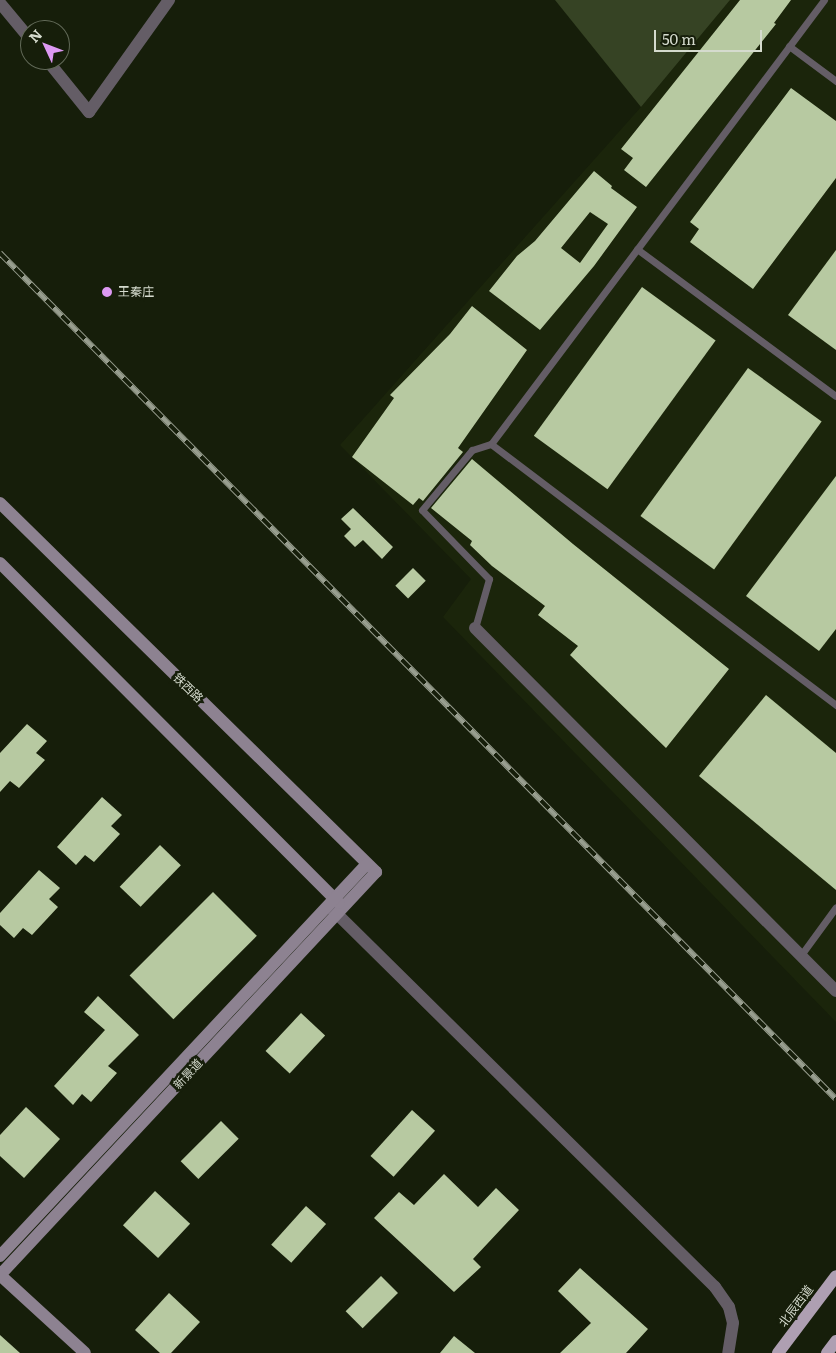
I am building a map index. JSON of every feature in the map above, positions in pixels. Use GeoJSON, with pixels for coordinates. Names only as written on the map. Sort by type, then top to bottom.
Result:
{"type":"FeatureCollection","features":[{"type":"Feature","properties":{"kind":"main road","name":"北辰西道"},"geometry":{"type":"LineString","coordinates":[[778,1353],[836,1276]]}},
{"type":"Feature","properties":{"kind":"main road"},"geometry":{"type":"LineString","coordinates":[[827,1353],[836,1341]]}},
{"type":"Feature","properties":{"kind":"street"},"geometry":{"type":"LineString","coordinates":[[55,70],[89,112],[169,0]]}},
{"type":"Feature","properties":{"kind":"street"},"geometry":{"type":"LineString","coordinates":[[0,3],[20,27]]}},
{"type":"Feature","properties":{"kind":"street","name":"铁西路"},"geometry":{"type":"LineString","coordinates":[[0,504],[371,868]]}},
{"type":"Feature","properties":{"kind":"street"},"geometry":{"type":"LineString","coordinates":[[0,563],[336,906],[715,1287],[729,1306],[733,1323],[728,1353]]}},
{"type":"Feature","properties":{"kind":"street"},"geometry":{"type":"LineString","coordinates":[[475,628],[836,991]]}},
{"type":"Feature","properties":{"kind":"street","name":"新景道"},"geometry":{"type":"LineString","coordinates":[[0,1275],[371,868]]}},
{"type":"Feature","properties":{"kind":"street","name":"新景道"},"geometry":{"type":"LineString","coordinates":[[0,1256],[336,906]]}},
{"type":"Feature","properties":{"kind":"street"},"geometry":{"type":"LineString","coordinates":[[0,1275],[85,1353]]}},
{"type":"Feature","properties":{"kind":"lane"},"geometry":{"type":"LineString","coordinates":[[475,628],[488,579],[422,510],[472,450],[491,444],[824,0]]}},
{"type":"Feature","properties":{"kind":"lane"},"geometry":{"type":"LineString","coordinates":[[790,46],[836,81]]}},
{"type":"Feature","properties":{"kind":"lane"},"geometry":{"type":"LineString","coordinates":[[637,249],[836,396]]}},
{"type":"Feature","properties":{"kind":"lane"},"geometry":{"type":"LineString","coordinates":[[491,444],[836,705]]}},
{"type":"Feature","properties":{"kind":"lane"},"geometry":{"type":"LineString","coordinates":[[801,955],[836,907]]}},
{"type":"Feature","properties":{"kind":"shaded area"},"geometry":{"type":"Polygon","coordinates":[[[555,0],[730,0],[641,107],[555,0]]]}},
{"type":"Feature","properties":{"kind":"shaded area"},"geometry":{"type":"Polygon","coordinates":[[[730,0],[836,0],[836,1022],[443,617],[471,579],[340,445],[641,107],[730,0]]]}},
{"type":"Feature","properties":{"kind":"building"},"geometry":{"type":"Polygon","coordinates":[[[740,0],[791,0],[774,23],[776,24],[646,187],[624,170],[633,158],[621,149],[740,0]]]}},
{"type":"Feature","properties":{"kind":"building"},"geometry":{"type":"Polygon","coordinates":[[[791,88],[836,121],[836,178],[753,289],[690,242],[699,229],[690,222],[791,88]]]}},
{"type":"Feature","properties":{"kind":"building"},"geometry":{"type":"Polygon","coordinates":[[[594,171],[612,186],[611,188],[637,207],[594,266],[540,330],[489,291],[517,256],[535,241],[594,171]],[[590,212],[561,248],[580,263],[608,224],[590,212]]]}},
{"type":"Feature","properties":{"kind":"building"},"geometry":{"type":"Polygon","coordinates":[[[836,250],[836,350],[788,315],[836,250]]]}},
{"type":"Feature","properties":{"kind":"building"},"geometry":{"type":"Polygon","coordinates":[[[642,287],[716,340],[607,489],[534,436],[642,287]]]}},
{"type":"Feature","properties":{"kind":"building"},"geometry":{"type":"Polygon","coordinates":[[[472,306],[527,350],[458,448],[463,452],[423,501],[419,498],[413,505],[352,457],[394,398],[390,395],[450,334],[472,306]]]}},
{"type":"Feature","properties":{"kind":"building"},"geometry":{"type":"Polygon","coordinates":[[[748,368],[822,421],[714,570],[640,516],[748,368]]]}},
{"type":"Feature","properties":{"kind":"building"},"geometry":{"type":"Polygon","coordinates":[[[472,459],[573,544],[729,669],[666,748],[570,655],[578,646],[538,615],[545,606],[492,566],[470,545],[472,541],[431,508],[472,459]]]}},
{"type":"Feature","properties":{"kind":"building"},"geometry":{"type":"Polygon","coordinates":[[[836,476],[836,629],[819,651],[746,596],[836,476]]]}},
{"type":"Feature","properties":{"kind":"building"},"geometry":{"type":"Polygon","coordinates":[[[353,508],[393,547],[382,559],[363,540],[355,547],[344,536],[351,529],[341,519],[353,508]]]}},
{"type":"Feature","properties":{"kind":"building"},"geometry":{"type":"Polygon","coordinates":[[[413,568],[426,581],[408,598],[395,586],[413,568]]]}},
{"type":"Feature","properties":{"kind":"building"},"geometry":{"type":"Polygon","coordinates":[[[766,695],[836,753],[836,890],[699,776],[766,695]]]}},
{"type":"Feature","properties":{"kind":"building"},"geometry":{"type":"Polygon","coordinates":[[[27,724],[47,741],[36,753],[45,760],[19,788],[10,781],[0,792],[0,753],[27,724]]]}},
{"type":"Feature","properties":{"kind":"building"},"geometry":{"type":"Polygon","coordinates":[[[102,797],[122,815],[111,826],[120,834],[94,862],[85,855],[76,865],[57,847],[102,797]]]}},
{"type":"Feature","properties":{"kind":"building"},"geometry":{"type":"Polygon","coordinates":[[[160,845],[181,865],[141,907],[120,887],[160,845]]]}},
{"type":"Feature","properties":{"kind":"building"},"geometry":{"type":"Polygon","coordinates":[[[39,870],[60,888],[49,899],[58,907],[32,935],[23,928],[14,938],[0,925],[0,913],[39,870]]]}},
{"type":"Feature","properties":{"kind":"building"},"geometry":{"type":"Polygon","coordinates":[[[213,892],[257,936],[173,1019],[130,975],[213,892]]]}},
{"type":"Feature","properties":{"kind":"building"},"geometry":{"type":"Polygon","coordinates":[[[98,996],[139,1035],[108,1066],[117,1073],[91,1102],[82,1094],[73,1105],[54,1086],[105,1030],[84,1012],[98,996]]]}},
{"type":"Feature","properties":{"kind":"building"},"geometry":{"type":"Polygon","coordinates":[[[301,1013],[325,1036],[290,1074],[266,1051],[301,1013]]]}},
{"type":"Feature","properties":{"kind":"building"},"geometry":{"type":"Polygon","coordinates":[[[26,1107],[60,1139],[24,1178],[0,1156],[0,1135],[26,1107]]]}},
{"type":"Feature","properties":{"kind":"building"},"geometry":{"type":"Polygon","coordinates":[[[412,1110],[435,1131],[394,1177],[371,1156],[412,1110]]]}},
{"type":"Feature","properties":{"kind":"building"},"geometry":{"type":"Polygon","coordinates":[[[221,1121],[239,1139],[198,1179],[181,1161],[221,1121]]]}},
{"type":"Feature","properties":{"kind":"building"},"geometry":{"type":"Polygon","coordinates":[[[444,1174],[478,1207],[496,1188],[519,1210],[473,1259],[481,1267],[454,1292],[374,1218],[399,1192],[414,1205],[444,1174]]]}},
{"type":"Feature","properties":{"kind":"building"},"geometry":{"type":"Polygon","coordinates":[[[155,1191],[190,1224],[158,1258],[123,1225],[155,1191]]]}},
{"type":"Feature","properties":{"kind":"building"},"geometry":{"type":"Polygon","coordinates":[[[306,1206],[326,1224],[291,1263],[271,1245],[306,1206]]]}},
{"type":"Feature","properties":{"kind":"building"},"geometry":{"type":"Polygon","coordinates":[[[580,1268],[648,1329],[626,1353],[560,1353],[591,1323],[558,1291],[580,1268]]]}},
{"type":"Feature","properties":{"kind":"building"},"geometry":{"type":"Polygon","coordinates":[[[381,1276],[398,1293],[363,1328],[346,1311],[381,1276]]]}},
{"type":"Feature","properties":{"kind":"building"},"geometry":{"type":"Polygon","coordinates":[[[169,1293],[200,1322],[171,1353],[160,1353],[135,1330],[169,1293]]]}},
{"type":"Feature","properties":{"kind":"building"},"geometry":{"type":"Polygon","coordinates":[[[0,1335],[20,1353],[0,1353],[0,1335]]]}},
{"type":"Feature","properties":{"kind":"building"},"geometry":{"type":"Polygon","coordinates":[[[454,1336],[475,1353],[440,1353],[454,1336]]]}},
{"type":"Feature","properties":{"kind":"railway"},"geometry":{"type":"LineString","coordinates":[[0,253],[836,1099]]}},
{"type":"Feature","properties":{"kind":"place","name":"王秦庄"},"geometry":{"type":"Point","coordinates":[107,292]}}]}
